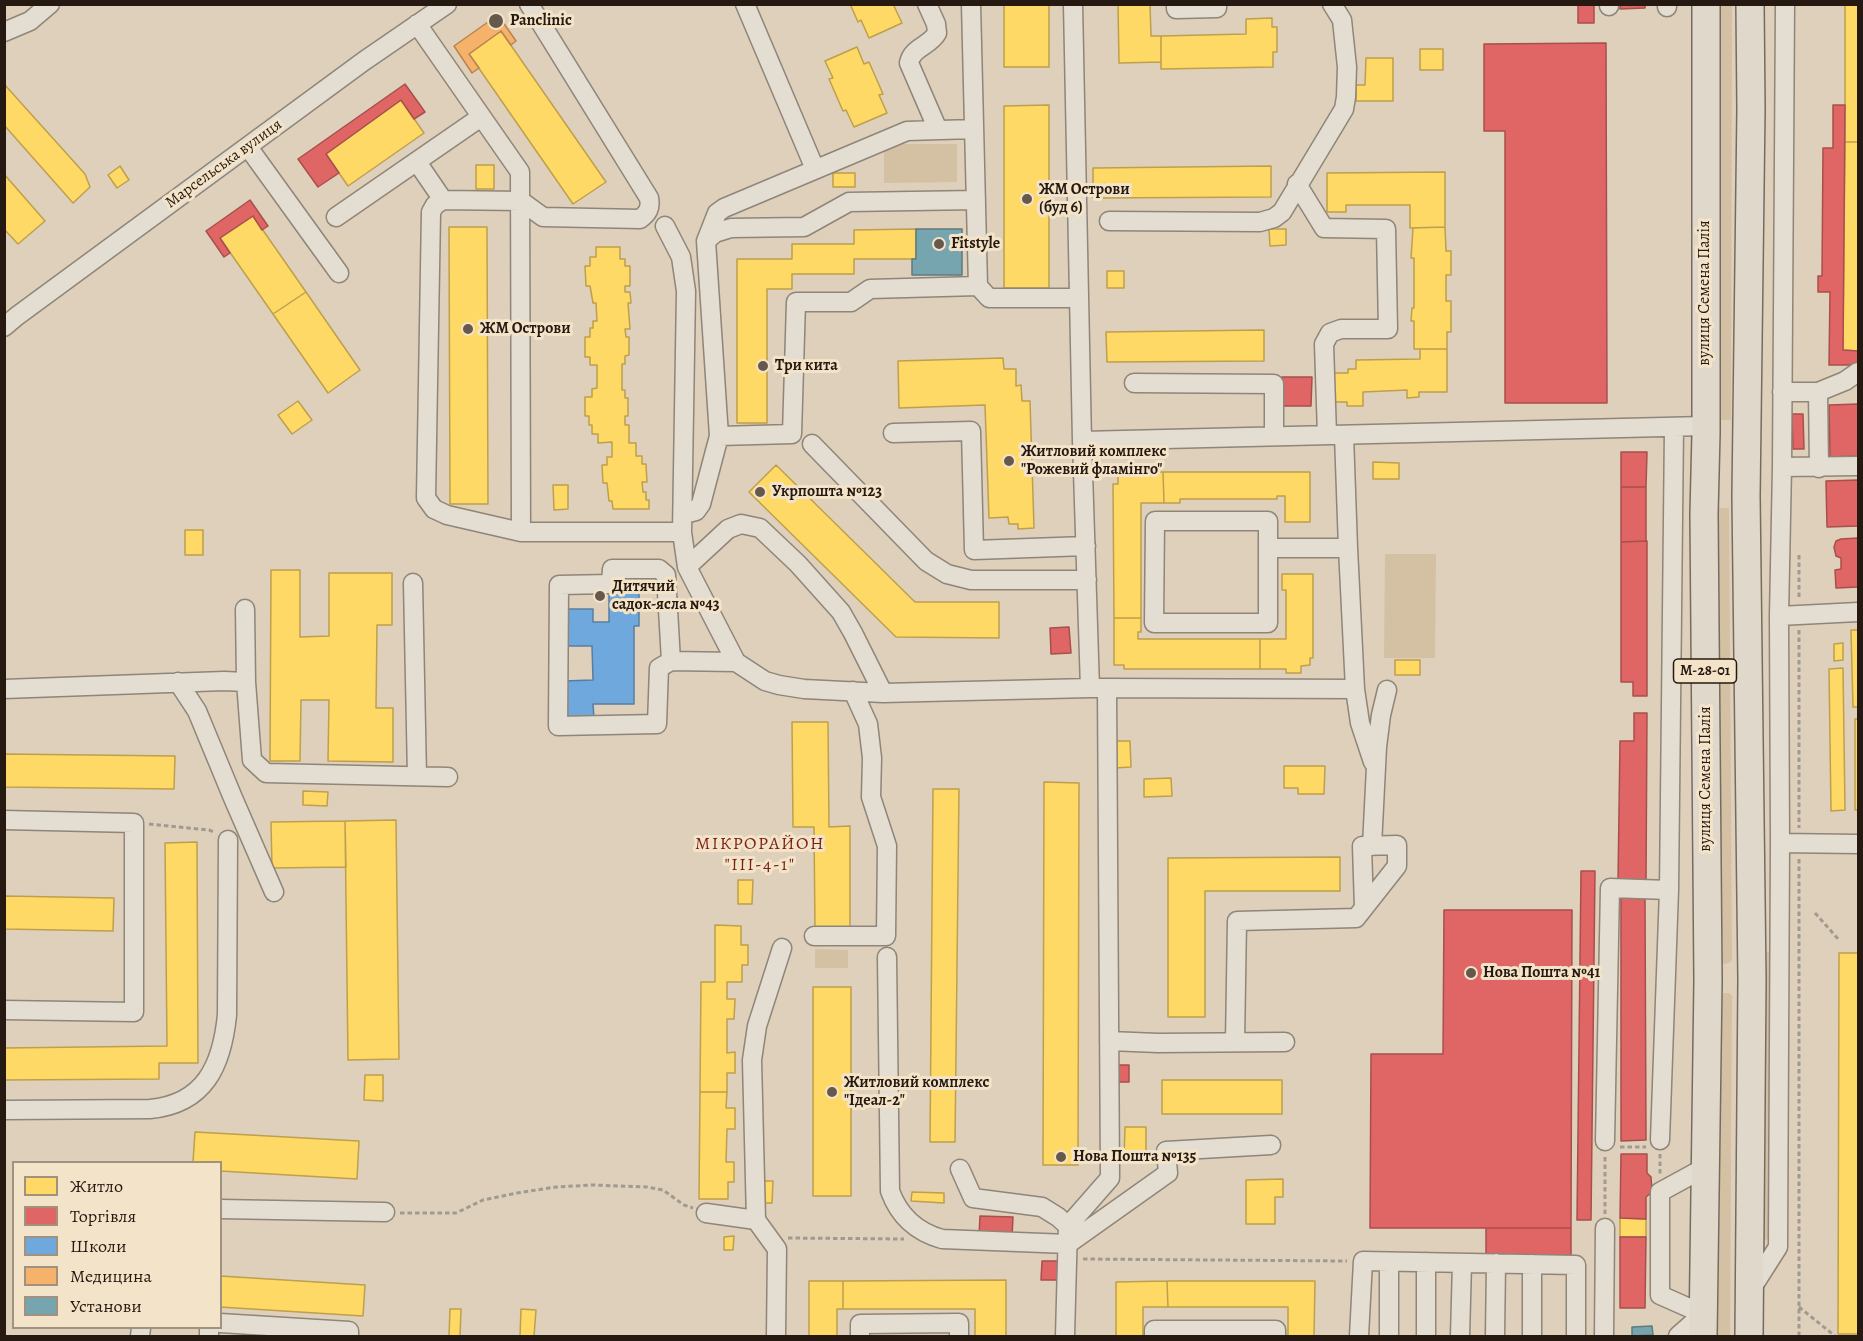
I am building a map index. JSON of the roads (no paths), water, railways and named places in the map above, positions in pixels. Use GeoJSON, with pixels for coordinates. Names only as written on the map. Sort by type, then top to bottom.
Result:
{"type":"FeatureCollection","features":[{"type":"Feature","properties":{"kind":"highway","name":"вулиця Семена Палія"},"geometry":{"type":"LineString","coordinates":[[1703,1325],[1708,981],[1704,514],[1706,4]]}},
{"type":"Feature","properties":{"kind":"highway","name":"М-28-01"},"geometry":{"type":"LineString","coordinates":[[1749,1336],[1752,980],[1746,496],[1750,4]]}},
{"type":"Feature","properties":{"kind":"highway"},"geometry":{"type":"LineString","coordinates":[[1705,429],[1747,431]]}},
{"type":"Feature","properties":{"kind":"highway"},"geometry":{"type":"LineString","coordinates":[[1708,981],[1752,980]]}},
{"type":"Feature","properties":{"kind":"street"},"geometry":{"type":"LineString","coordinates":[[4,32],[30,21],[50,4]]}},
{"type":"Feature","properties":{"kind":"street"},"geometry":{"type":"LineString","coordinates":[[529,4],[649,198],[650,205],[647,214],[640,219],[543,217],[521,201],[443,200],[435,205],[431,212],[426,498],[434,509],[447,515],[521,532],[683,523],[701,504],[719,436],[706,241],[717,213],[724,208],[907,131],[974,129]]}},
{"type":"Feature","properties":{"kind":"street"},"geometry":{"type":"LineString","coordinates":[[744,4],[815,169]]}},
{"type":"Feature","properties":{"kind":"street"},"geometry":{"type":"LineString","coordinates":[[927,4],[936,24],[937,33],[929,42],[911,54],[909,63],[938,130]]}},
{"type":"Feature","properties":{"kind":"street"},"geometry":{"type":"LineString","coordinates":[[971,4],[978,286],[989,298],[1079,298]]}},
{"type":"Feature","properties":{"kind":"street"},"geometry":{"type":"LineString","coordinates":[[1068,1243],[1110,1178],[1109,1041],[1099,688],[1087,580],[1082,441],[1073,4]]}},
{"type":"Feature","properties":{"kind":"street"},"geometry":{"type":"LineString","coordinates":[[1176,4],[1176,9],[1217,8],[1217,4]]}},
{"type":"Feature","properties":{"kind":"street"},"geometry":{"type":"LineString","coordinates":[[1109,220],[1248,222],[1267,221],[1282,212],[1344,109],[1347,67],[1342,20],[1332,4]]}},
{"type":"Feature","properties":{"kind":"street"},"geometry":{"type":"LineString","coordinates":[[1750,1292],[1778,1248],[1779,616],[1785,4]]}},
{"type":"Feature","properties":{"kind":"street","name":"Марсельська вулиця"},"geometry":{"type":"LineString","coordinates":[[4,327],[417,24],[435,7]]}},
{"type":"Feature","properties":{"kind":"street"},"geometry":{"type":"LineString","coordinates":[[417,24],[520,172],[521,532]]}},
{"type":"Feature","properties":{"kind":"street"},"geometry":{"type":"LineString","coordinates":[[1750,110],[1784,109]]}},
{"type":"Feature","properties":{"kind":"street"},"geometry":{"type":"LineString","coordinates":[[336,218],[481,117]]}},
{"type":"Feature","properties":{"kind":"street"},"geometry":{"type":"LineString","coordinates":[[248,147],[339,273]]}},
{"type":"Feature","properties":{"kind":"street"},"geometry":{"type":"LineString","coordinates":[[417,162],[443,200]]}},
{"type":"Feature","properties":{"kind":"street"},"geometry":{"type":"LineString","coordinates":[[1298,184],[1324,228],[1386,229],[1388,329],[1341,329],[1330,333],[1324,344],[1348,548],[1355,689],[1360,723],[1377,771]]}},
{"type":"Feature","properties":{"kind":"street"},"geometry":{"type":"LineString","coordinates":[[706,241],[715,233],[731,228],[804,227],[849,202],[976,200]]}},
{"type":"Feature","properties":{"kind":"street"},"geometry":{"type":"LineString","coordinates":[[665,226],[681,257],[686,291],[683,523],[687,567],[736,662],[765,681],[779,685],[804,689],[883,693],[1099,688],[1355,689]]}},
{"type":"Feature","properties":{"kind":"street"},"geometry":{"type":"LineString","coordinates":[[719,436],[792,434],[796,302],[851,302],[870,289],[978,286]]}},
{"type":"Feature","properties":{"kind":"street"},"geometry":{"type":"LineString","coordinates":[[1782,392],[1818,392],[1845,381],[1858,372]]}},
{"type":"Feature","properties":{"kind":"street"},"geometry":{"type":"LineString","coordinates":[[1134,383],[1274,384],[1274,436]]}},
{"type":"Feature","properties":{"kind":"street"},"geometry":{"type":"LineString","coordinates":[[1818,392],[1819,468]]}},
{"type":"Feature","properties":{"kind":"street"},"geometry":{"type":"LineString","coordinates":[[1082,441],[1674,427],[1705,429]]}},
{"type":"Feature","properties":{"kind":"street"},"geometry":{"type":"LineString","coordinates":[[1660,1144],[1669,890],[1674,427]]}},
{"type":"Feature","properties":{"kind":"street"},"geometry":{"type":"LineString","coordinates":[[893,434],[971,431],[974,550],[1086,546]]}},
{"type":"Feature","properties":{"kind":"street"},"geometry":{"type":"LineString","coordinates":[[812,444],[926,561],[947,574],[971,580],[1087,580]]}},
{"type":"Feature","properties":{"kind":"street"},"geometry":{"type":"LineString","coordinates":[[1782,467],[1858,466]]}},
{"type":"Feature","properties":{"kind":"street"},"geometry":{"type":"LineString","coordinates":[[1155,521],[1268,521],[1268,548],[1268,623],[1154,623],[1155,521]]}},
{"type":"Feature","properties":{"kind":"street"},"geometry":{"type":"LineString","coordinates":[[687,567],[728,529],[741,524],[760,528],[804,571],[841,612],[883,693]]}},
{"type":"Feature","properties":{"kind":"street"},"geometry":{"type":"LineString","coordinates":[[1268,548],[1348,548]]}},
{"type":"Feature","properties":{"kind":"street"},"geometry":{"type":"LineString","coordinates":[[671,661],[666,575],[659,569],[612,569],[611,584],[559,585],[558,726],[657,724],[659,668],[671,661],[736,662]]}},
{"type":"Feature","properties":{"kind":"street"},"geometry":{"type":"LineString","coordinates":[[413,583],[417,776]]}},
{"type":"Feature","properties":{"kind":"street"},"geometry":{"type":"LineString","coordinates":[[245,609],[246,682],[252,760],[266,773],[448,777]]}},
{"type":"Feature","properties":{"kind":"street"},"geometry":{"type":"LineString","coordinates":[[1779,616],[1858,612]]}},
{"type":"Feature","properties":{"kind":"street"},"geometry":{"type":"LineString","coordinates":[[4,689],[178,682],[246,682]]}},
{"type":"Feature","properties":{"kind":"street"},"geometry":{"type":"LineString","coordinates":[[178,682],[197,711],[232,798],[274,892]]}},
{"type":"Feature","properties":{"kind":"street"},"geometry":{"type":"LineString","coordinates":[[1372,846],[1381,715],[1387,690]]}},
{"type":"Feature","properties":{"kind":"street"},"geometry":{"type":"LineString","coordinates":[[814,936],[886,936],[887,846],[871,797],[872,758],[868,724],[853,691]]}},
{"type":"Feature","properties":{"kind":"street"},"geometry":{"type":"LineString","coordinates":[[4,820],[134,823],[134,1012],[4,1010]]}},
{"type":"Feature","properties":{"kind":"street"},"geometry":{"type":"LineString","coordinates":[[4,1110],[168,1108],[197,1092],[210,1076],[219,1059],[225,1037],[228,840]]}},
{"type":"Feature","properties":{"kind":"street"},"geometry":{"type":"LineString","coordinates":[[1780,843],[1858,844]]}},
{"type":"Feature","properties":{"kind":"street"},"geometry":{"type":"LineString","coordinates":[[1235,1042],[1237,921],[1356,918],[1364,908],[1397,866],[1397,845],[1362,846],[1364,908]]}},
{"type":"Feature","properties":{"kind":"street"},"geometry":{"type":"LineString","coordinates":[[1605,1144],[1610,888],[1669,890]]}},
{"type":"Feature","properties":{"kind":"street"},"geometry":{"type":"LineString","coordinates":[[776,1336],[777,1249],[756,1220],[753,1051],[757,1026],[782,948]]}},
{"type":"Feature","properties":{"kind":"street"},"geometry":{"type":"LineString","coordinates":[[887,957],[891,1191],[895,1204],[903,1216],[930,1236],[942,1239],[1068,1243],[1168,1173],[1166,1150],[1271,1145]]}},
{"type":"Feature","properties":{"kind":"street"},"geometry":{"type":"LineString","coordinates":[[1109,1041],[1285,1042]]}},
{"type":"Feature","properties":{"kind":"street"},"geometry":{"type":"LineString","coordinates":[[1703,1325],[1659,1295],[1660,1192],[1704,1168]]}},
{"type":"Feature","properties":{"kind":"street"},"geometry":{"type":"LineString","coordinates":[[960,1169],[973,1198],[1042,1207],[1058,1217],[1068,1243],[1065,1336]]}},
{"type":"Feature","properties":{"kind":"street"},"geometry":{"type":"LineString","coordinates":[[222,1209],[385,1212]]}},
{"type":"Feature","properties":{"kind":"street"},"geometry":{"type":"LineString","coordinates":[[706,1213],[756,1220]]}},
{"type":"Feature","properties":{"kind":"street"},"geometry":{"type":"LineString","coordinates":[[1359,1336],[1364,1261],[1576,1265],[1576,1328],[1604,1329],[1605,1228]]}},
{"type":"Feature","properties":{"kind":"street"},"geometry":{"type":"LineString","coordinates":[[1389,1262],[1389,1336]]}},
{"type":"Feature","properties":{"kind":"street"},"geometry":{"type":"LineString","coordinates":[[1426,1262],[1426,1336]]}},
{"type":"Feature","properties":{"kind":"street"},"geometry":{"type":"LineString","coordinates":[[1460,1336],[1462,1263]]}},
{"type":"Feature","properties":{"kind":"street"},"geometry":{"type":"LineString","coordinates":[[1496,1263],[1496,1336]]}},
{"type":"Feature","properties":{"kind":"street"},"geometry":{"type":"LineString","coordinates":[[1532,1264],[1532,1336]]}},
{"type":"Feature","properties":{"kind":"street"},"geometry":{"type":"LineString","coordinates":[[222,1323],[349,1331],[349,1336]]}},
{"type":"Feature","properties":{"kind":"street"},"geometry":{"type":"LineString","coordinates":[[860,1336],[860,1324],[959,1323],[959,1336]]}},
{"type":"Feature","properties":{"kind":"street"},"geometry":{"type":"LineString","coordinates":[[1678,1336],[1703,1325]]}},
{"type":"Feature","properties":{"kind":"street"},"geometry":{"type":"LineString","coordinates":[[1154,1336],[1154,1330],[1276,1329],[1276,1336]]}},
{"type":"Feature","properties":{"kind":"place","name":"Panclinic"},"geometry":{"type":"Point","coordinates":[496,21]}},
{"type":"Feature","properties":{"kind":"place","name":"ЖМ Острови (буд 6)"},"geometry":{"type":"Point","coordinates":[1027,199]}},
{"type":"Feature","properties":{"kind":"place","name":"Fitstyle"},"geometry":{"type":"Point","coordinates":[939,244]}},
{"type":"Feature","properties":{"kind":"place","name":"ЖМ Острови"},"geometry":{"type":"Point","coordinates":[468,329]}},
{"type":"Feature","properties":{"kind":"place","name":"Три кита"},"geometry":{"type":"Point","coordinates":[763,366]}},
{"type":"Feature","properties":{"kind":"place","name":"Житловий комплекс \"Рожевий фламінго\""},"geometry":{"type":"Point","coordinates":[1009,461]}},
{"type":"Feature","properties":{"kind":"place","name":"Укрпошта №123"},"geometry":{"type":"Point","coordinates":[760,492]}},
{"type":"Feature","properties":{"kind":"place","name":"Дитячий садок-ясла №43"},"geometry":{"type":"Point","coordinates":[600,596]}},
{"type":"Feature","properties":{"kind":"place","name":"Нова Пошта №41"},"geometry":{"type":"Point","coordinates":[1471,973]}},
{"type":"Feature","properties":{"kind":"place","name":"Житловий комплекс \"Ідеал-2\""},"geometry":{"type":"Point","coordinates":[832,1092]}},
{"type":"Feature","properties":{"kind":"place","name":"Нова Пошта №135"},"geometry":{"type":"Point","coordinates":[1061,1157]}},
{"type":"Feature","properties":{"kind":"district","name":"МІКРОРАЙОН \"ІІІ-4-1\""},"geometry":{"type":"Point","coordinates":[760,855]}}]}
